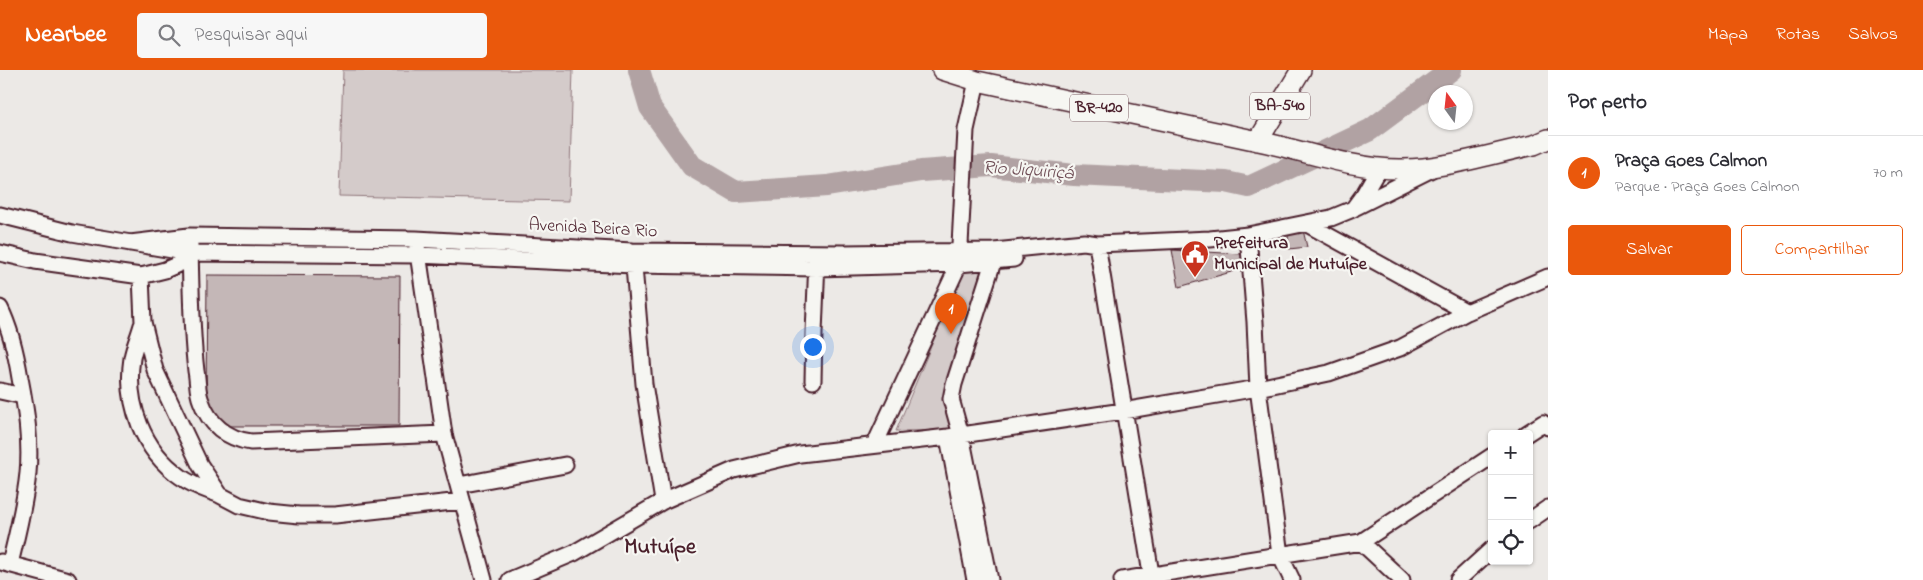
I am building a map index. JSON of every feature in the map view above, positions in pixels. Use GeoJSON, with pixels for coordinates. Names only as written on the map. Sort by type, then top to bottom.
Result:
{"type":"FeatureCollection","features":[{"type":"Feature","properties":{"kind":"main road","name":"BR-420"},"geometry":{"type":"LineString","coordinates":[[942,70],[977,81],[1260,142],[1352,164],[1379,168],[1399,170],[1438,165],[1534,145],[1548,139]]}},
{"type":"Feature","properties":{"kind":"main road","name":"BA-540"},"geometry":{"type":"LineString","coordinates":[[1260,142],[1301,70]]}},
{"type":"Feature","properties":{"kind":"street"},"geometry":{"type":"LineString","coordinates":[[875,444],[960,258],[966,130],[977,81]]}},
{"type":"Feature","properties":{"kind":"street","name":"Avenida Beira Rio"},"geometry":{"type":"LineString","coordinates":[[130,243],[190,236],[416,239],[633,258],[817,268],[994,256],[1084,242],[1097,244],[1210,239],[1248,235],[1307,224],[1343,214],[1438,165]]}},
{"type":"Feature","properties":{"kind":"street"},"geometry":{"type":"LineString","coordinates":[[1353,209],[1379,168]]}},
{"type":"Feature","properties":{"kind":"street"},"geometry":{"type":"LineString","coordinates":[[0,215],[72,234],[130,243],[190,256]]}},
{"type":"Feature","properties":{"kind":"street"},"geometry":{"type":"LineString","coordinates":[[1307,224],[1467,312]]}},
{"type":"Feature","properties":{"kind":"street"},"geometry":{"type":"LineString","coordinates":[[1248,235],[1258,388],[1280,555],[1292,580]]}},
{"type":"Feature","properties":{"kind":"street"},"geometry":{"type":"LineString","coordinates":[[190,236],[193,346],[200,400],[217,428],[237,440],[251,442],[444,434]]}},
{"type":"Feature","properties":{"kind":"street"},"geometry":{"type":"LineString","coordinates":[[416,239],[444,434],[484,580]]}},
{"type":"Feature","properties":{"kind":"street"},"geometry":{"type":"LineString","coordinates":[[1097,244],[1152,578]]}},
{"type":"Feature","properties":{"kind":"street"},"geometry":{"type":"LineString","coordinates":[[0,253],[36,261],[141,276],[165,270],[190,256]]}},
{"type":"Feature","properties":{"kind":"street"},"geometry":{"type":"LineString","coordinates":[[813,380],[818,253]]}},
{"type":"Feature","properties":{"kind":"street","name":"Avenida Beira Rio"},"geometry":{"type":"LineString","coordinates":[[190,256],[418,255],[633,258],[818,253],[960,258]]}},
{"type":"Feature","properties":{"kind":"street"},"geometry":{"type":"LineString","coordinates":[[990,580],[973,530],[955,436],[951,399],[994,256]]}},
{"type":"Feature","properties":{"kind":"street"},"geometry":{"type":"LineString","coordinates":[[633,258],[644,384],[663,501]]}},
{"type":"Feature","properties":{"kind":"street"},"geometry":{"type":"LineString","coordinates":[[141,276],[143,322],[155,370],[200,465],[220,495]]}},
{"type":"Feature","properties":{"kind":"street"},"geometry":{"type":"LineString","coordinates":[[510,580],[574,552],[663,501],[734,470],[800,454],[955,436],[1123,411],[1258,388],[1329,373],[1373,359],[1431,333],[1467,312],[1548,277]]}},
{"type":"Feature","properties":{"kind":"street"},"geometry":{"type":"LineString","coordinates":[[0,308],[14,342],[24,396],[28,474],[22,514],[5,563],[68,580]]}},
{"type":"Feature","properties":{"kind":"street"},"geometry":{"type":"LineString","coordinates":[[143,322],[132,358],[130,386],[134,414],[145,438],[162,460],[180,477],[239,505],[269,512],[299,515],[335,515],[461,501]]}},
{"type":"Feature","properties":{"kind":"street"},"geometry":{"type":"LineString","coordinates":[[0,391],[24,396]]}},
{"type":"Feature","properties":{"kind":"street"},"geometry":{"type":"LineString","coordinates":[[1533,431],[1546,425]]}},
{"type":"Feature","properties":{"kind":"street"},"geometry":{"type":"LineString","coordinates":[[1122,580],[1152,578],[1361,542],[1488,459]]}},
{"type":"Feature","properties":{"kind":"street"},"geometry":{"type":"LineString","coordinates":[[459,485],[565,465]]}},
{"type":"Feature","properties":{"kind":"street"},"geometry":{"type":"LineString","coordinates":[[1530,520],[1548,508]]}},
{"type":"Feature","properties":{"kind":"street"},"geometry":{"type":"LineString","coordinates":[[973,530],[975,580]]}},
{"type":"Feature","properties":{"kind":"street"},"geometry":{"type":"LineString","coordinates":[[1361,542],[1402,580]]}},
{"type":"Feature","properties":{"kind":"street"},"geometry":{"type":"LineString","coordinates":[[1458,580],[1488,553]]}},
{"type":"Feature","properties":{"kind":"shaded area"},"geometry":{"type":"Polygon","coordinates":[[[343,70],[573,70],[569,201],[339,196],[343,70]]]}},
{"type":"Feature","properties":{"kind":"shaded area"},"geometry":{"type":"Polygon","coordinates":[[[987,267],[952,430],[896,431],[963,269],[987,267]]]}},
{"type":"Feature","properties":{"kind":"building"},"geometry":{"type":"Polygon","coordinates":[[[1303,230],[1307,247],[1289,249],[1288,235],[1303,230]]]}},
{"type":"Feature","properties":{"kind":"building","name":"Prefeitura Municipal de Mutuípe"},"geometry":{"type":"Polygon","coordinates":[[[1172,250],[1241,254],[1245,268],[1179,287],[1172,250]]]}},
{"type":"Feature","properties":{"kind":"building"},"geometry":{"type":"Polygon","coordinates":[[[207,275],[400,276],[399,426],[225,426],[206,401],[207,275]]]}},
{"type":"Feature","properties":{"kind":"waterway","name":"Rio Jiquiriçá"},"geometry":{"type":"LineString","coordinates":[[639,70],[650,107],[692,166],[736,192],[827,186],[921,171],[991,166],[1074,175],[1226,182],[1249,187],[1370,130],[1451,70]]}},
{"type":"Feature","properties":{"kind":"place","name":"Prefeitura Municipal de Mutuípe"},"geometry":{"type":"Point","coordinates":[1195,278]}},
{"type":"Feature","properties":{"kind":"place","name":"Praça Goes Calmon"},"geometry":{"type":"Point","coordinates":[951,334]}},
{"type":"Feature","properties":{"kind":"district","name":"Mutuípe"},"geometry":{"type":"Point","coordinates":[660,548]}}]}
